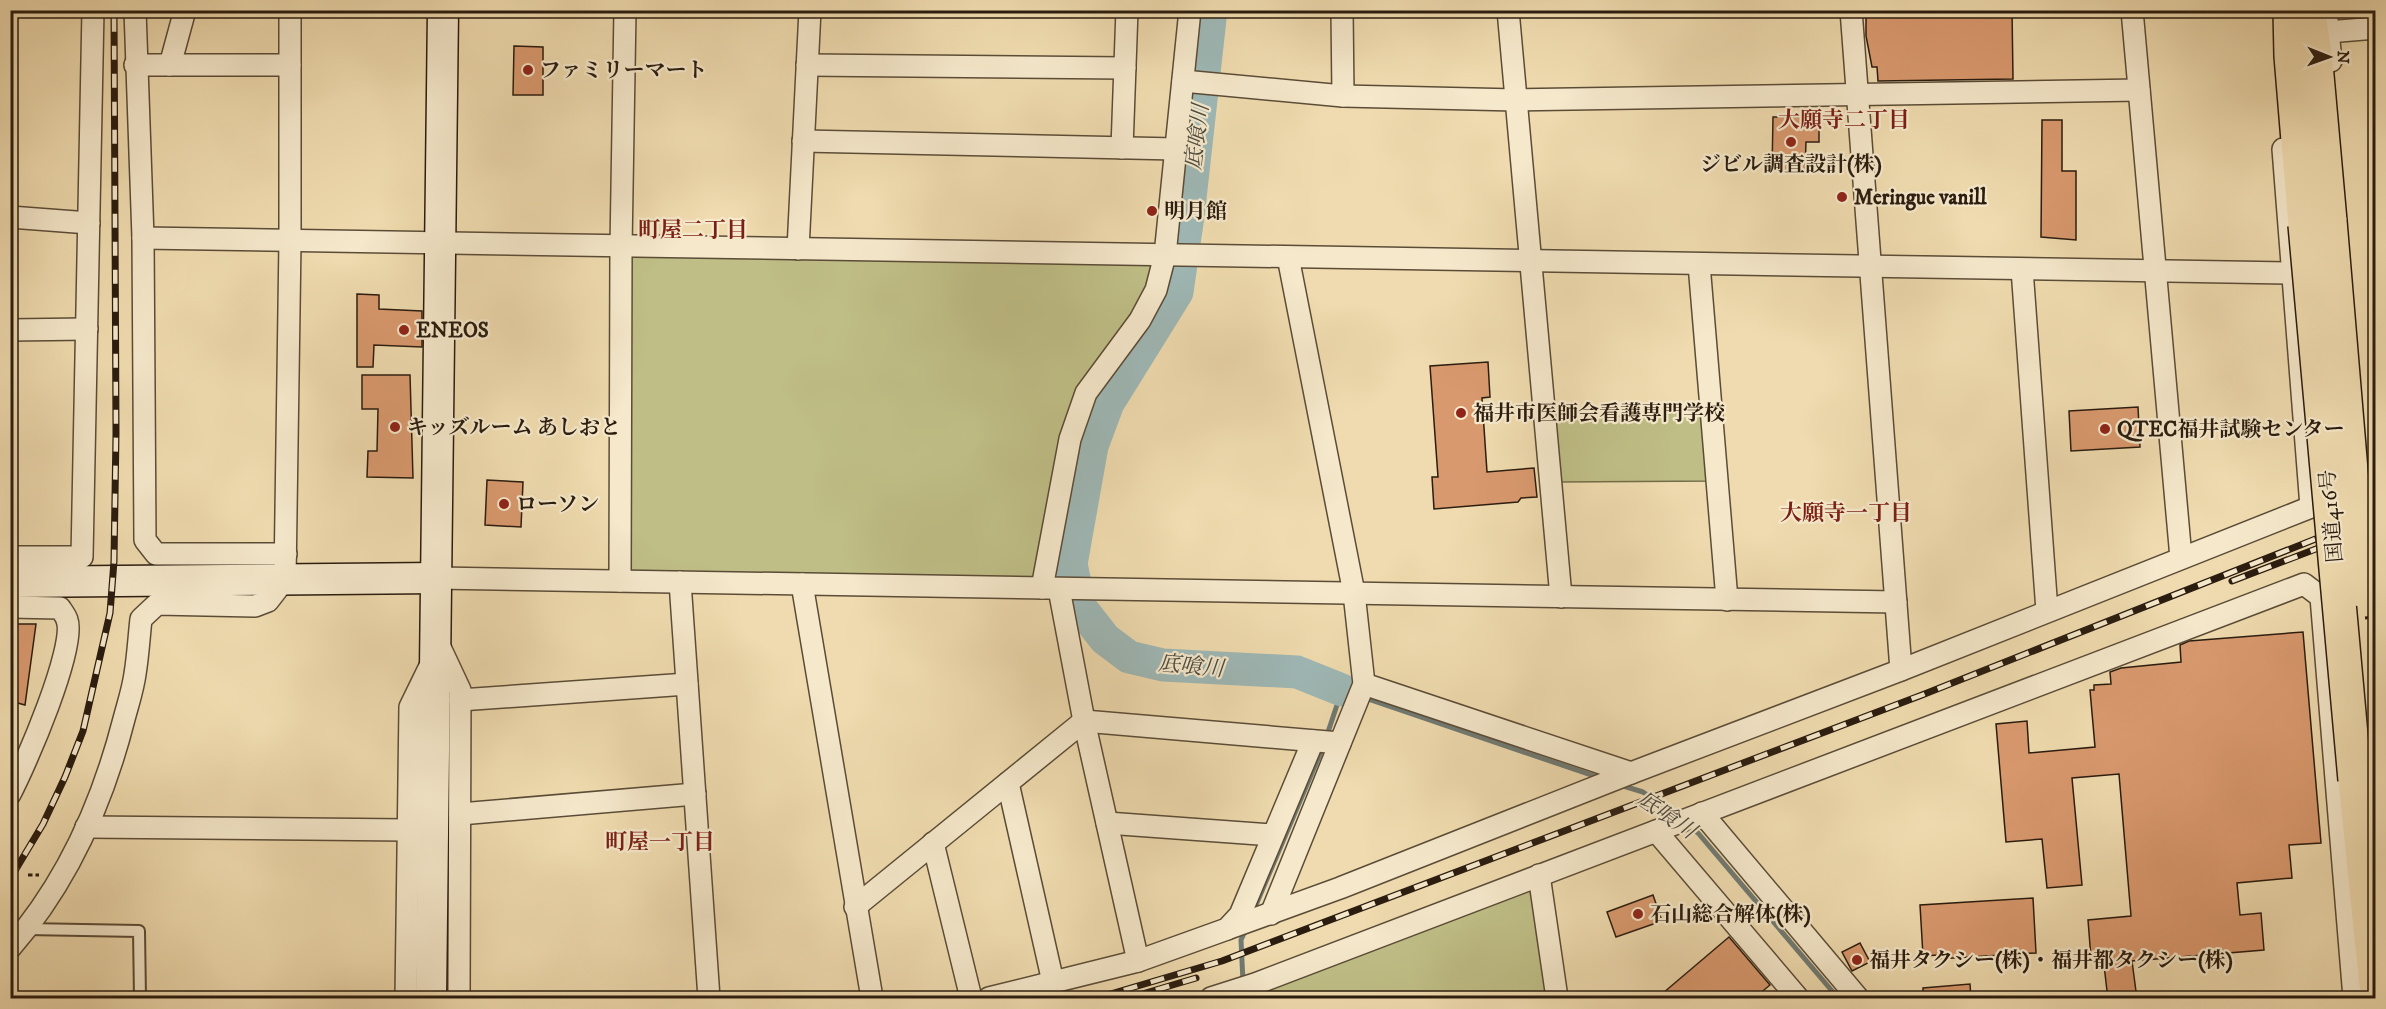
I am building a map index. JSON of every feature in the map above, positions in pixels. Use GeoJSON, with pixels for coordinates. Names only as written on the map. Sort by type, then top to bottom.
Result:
{"type":"FeatureCollection","features":[{"type":"Feature","properties":{"kind":"highway","name":"国道416号"},"geometry":{"type":"LineString","coordinates":[[2290,10],[2291,56],[2318,223]]}},
{"type":"Feature","properties":{"kind":"highway","name":"国道416号"},"geometry":{"type":"LineString","coordinates":[[2321,18],[2315,53],[2318,223],[2365,774],[2376,985]]}},
{"type":"Feature","properties":{"kind":"street"},"geometry":{"type":"LineString","coordinates":[[10,557],[82,557],[93,10]]}},
{"type":"Feature","properties":{"kind":"street"},"geometry":{"type":"LineString","coordinates":[[135,10],[135,65],[143,238],[145,540],[156,554],[285,567],[436,578],[1896,602]]}},
{"type":"Feature","properties":{"kind":"street"},"geometry":{"type":"LineString","coordinates":[[170,65],[185,10]]}},
{"type":"Feature","properties":{"kind":"street"},"geometry":{"type":"LineString","coordinates":[[10,948],[57,884],[80,844],[118,742],[135,675],[141,619],[157,604],[255,606],[268,602],[285,567],[290,241],[290,10]]}},
{"type":"Feature","properties":{"kind":"street"},"geometry":{"type":"LineString","coordinates":[[431,999],[443,10]]}},
{"type":"Feature","properties":{"kind":"street"},"geometry":{"type":"LineString","coordinates":[[620,581],[621,247],[625,10]]}},
{"type":"Feature","properties":{"kind":"street"},"geometry":{"type":"LineString","coordinates":[[798,249],[810,10]]}},
{"type":"Feature","properties":{"kind":"street"},"geometry":{"type":"LineString","coordinates":[[1122,148],[1127,10]]}},
{"type":"Feature","properties":{"kind":"street"},"geometry":{"type":"LineString","coordinates":[[1138,961],[1084,721],[1051,588],[1070,439],[1086,393],[1140,320],[1156,290],[1165,255],[1190,10]]}},
{"type":"Feature","properties":{"kind":"street"},"geometry":{"type":"LineString","coordinates":[[1342,10],[1343,96]]}},
{"type":"Feature","properties":{"kind":"street"},"geometry":{"type":"LineString","coordinates":[[1508,10],[1561,597]]}},
{"type":"Feature","properties":{"kind":"street"},"geometry":{"type":"LineString","coordinates":[[1851,10],[1901,670]]}},
{"type":"Feature","properties":{"kind":"street"},"geometry":{"type":"LineString","coordinates":[[2132,10],[2181,558]]}},
{"type":"Feature","properties":{"kind":"street"},"geometry":{"type":"LineString","coordinates":[[988,999],[1138,961],[1271,914],[1901,670],[2311,507],[2291,273],[2273,10]]}},
{"type":"Feature","properties":{"kind":"street"},"geometry":{"type":"LineString","coordinates":[[2310,498],[2372,481],[2321,18],[2376,28]]}},
{"type":"Feature","properties":{"kind":"street"},"geometry":{"type":"LineString","coordinates":[[135,65],[290,65]]}},
{"type":"Feature","properties":{"kind":"street"},"geometry":{"type":"LineString","coordinates":[[807,65],[1125,68]]}},
{"type":"Feature","properties":{"kind":"street"},"geometry":{"type":"LineString","coordinates":[[1183,81],[1343,96],[1516,100],[2139,90]]}},
{"type":"Feature","properties":{"kind":"street"},"geometry":{"type":"LineString","coordinates":[[803,141],[1176,149]]}},
{"type":"Feature","properties":{"kind":"street"},"geometry":{"type":"LineString","coordinates":[[10,217],[89,223]]}},
{"type":"Feature","properties":{"kind":"street"},"geometry":{"type":"LineString","coordinates":[[143,238],[2291,273]]}},
{"type":"Feature","properties":{"kind":"street"},"geometry":{"type":"LineString","coordinates":[[1271,914],[1364,684],[1354,593],[1288,257]]}},
{"type":"Feature","properties":{"kind":"street"},"geometry":{"type":"LineString","coordinates":[[1699,264],[1727,600]]}},
{"type":"Feature","properties":{"kind":"street"},"geometry":{"type":"LineString","coordinates":[[2022,269],[2048,611]]}},
{"type":"Feature","properties":{"kind":"street"},"geometry":{"type":"LineString","coordinates":[[10,330],[87,329]]}},
{"type":"Feature","properties":{"kind":"street"},"geometry":{"type":"LineString","coordinates":[[10,582],[285,567]]}},
{"type":"Feature","properties":{"kind":"street"},"geometry":{"type":"LineString","coordinates":[[680,582],[709,999]]}},
{"type":"Feature","properties":{"kind":"street"},"geometry":{"type":"LineString","coordinates":[[2321,597],[2376,583]]}},
{"type":"Feature","properties":{"kind":"street"},"geometry":{"type":"LineString","coordinates":[[802,584],[872,999]]}},
{"type":"Feature","properties":{"kind":"street"},"geometry":{"type":"LineString","coordinates":[[1211,999],[1256,992],[1539,875],[2304,584],[2321,597],[2354,999]]}},
{"type":"Feature","properties":{"kind":"street"},"geometry":{"type":"LineString","coordinates":[[10,607],[60,608],[68,621],[67,643],[49,706],[12,789]]}},
{"type":"Feature","properties":{"kind":"street"},"geometry":{"type":"LineString","coordinates":[[435,647],[460,690],[459,999]]}},
{"type":"Feature","properties":{"kind":"street"},"geometry":{"type":"LineString","coordinates":[[406,999],[410,707],[435,647]]}},
{"type":"Feature","properties":{"kind":"street"},"geometry":{"type":"LineString","coordinates":[[460,700],[687,684]]}},
{"type":"Feature","properties":{"kind":"street"},"geometry":{"type":"LineString","coordinates":[[1364,684],[1631,773]]}},
{"type":"Feature","properties":{"kind":"street"},"geometry":{"type":"LineString","coordinates":[[855,907],[1084,721],[1340,743]]}},
{"type":"Feature","properties":{"kind":"street"},"geometry":{"type":"LineString","coordinates":[[1227,929],[1240,915],[1313,741]]}},
{"type":"Feature","properties":{"kind":"street"},"geometry":{"type":"LineString","coordinates":[[1008,783],[1053,982]]}},
{"type":"Feature","properties":{"kind":"street"},"geometry":{"type":"LineString","coordinates":[[460,814],[695,794]]}},
{"type":"Feature","properties":{"kind":"street"},"geometry":{"type":"LineString","coordinates":[[1702,813],[1858,999]]}},
{"type":"Feature","properties":{"kind":"street"},"geometry":{"type":"LineString","coordinates":[[1107,823],[1273,835]]}},
{"type":"Feature","properties":{"kind":"street"},"geometry":{"type":"LineString","coordinates":[[86,828],[407,830]]}},
{"type":"Feature","properties":{"kind":"street"},"geometry":{"type":"LineString","coordinates":[[1656,831],[1798,999]]}},
{"type":"Feature","properties":{"kind":"street"},"geometry":{"type":"LineString","coordinates":[[933,843],[971,999]]}},
{"type":"Feature","properties":{"kind":"street"},"geometry":{"type":"LineString","coordinates":[[1539,875],[1557,999]]}},
{"type":"Feature","properties":{"kind":"lane"},"geometry":{"type":"LineString","coordinates":[[26,928],[140,931],[141,999]]}},
{"type":"Feature","properties":{"kind":"shaded area"},"geometry":{"type":"Polygon","coordinates":[[[621,247],[1165,255],[1081,408],[1042,588],[620,581],[621,247]]]}},
{"type":"Feature","properties":{"kind":"shaded area"},"geometry":{"type":"Polygon","coordinates":[[[1711,411],[1717,481],[1557,482],[1555,420],[1711,411]]]}},
{"type":"Feature","properties":{"kind":"shaded area"},"geometry":{"type":"Polygon","coordinates":[[[1531,878],[1548,998],[1262,998],[1262,982],[1531,878]]]}},
{"type":"Feature","properties":{"kind":"building"},"geometry":{"type":"Polygon","coordinates":[[[1866,10],[2012,10],[2013,79],[1878,81],[1877,67],[1872,67],[1866,36],[1866,10]]]}},
{"type":"Feature","properties":{"kind":"building"},"geometry":{"type":"Polygon","coordinates":[[[514,46],[543,47],[543,95],[513,95],[514,46]]]}},
{"type":"Feature","properties":{"kind":"building"},"geometry":{"type":"Polygon","coordinates":[[[1773,117],[1806,117],[1806,126],[1819,126],[1819,142],[1806,142],[1805,171],[1772,171],[1773,117]]]}},
{"type":"Feature","properties":{"kind":"building"},"geometry":{"type":"Polygon","coordinates":[[[2042,120],[2062,120],[2062,171],[2076,171],[2076,240],[2041,237],[2042,120]]]}},
{"type":"Feature","properties":{"kind":"building"},"geometry":{"type":"Polygon","coordinates":[[[357,294],[379,295],[379,309],[422,311],[422,347],[374,345],[373,367],[357,367],[357,294]]]}},
{"type":"Feature","properties":{"kind":"building"},"geometry":{"type":"Polygon","coordinates":[[[1488,362],[1490,397],[1482,398],[1487,472],[1534,468],[1537,497],[1521,498],[1518,502],[1434,509],[1432,477],[1438,477],[1430,366],[1488,362]]]}},
{"type":"Feature","properties":{"kind":"building"},"geometry":{"type":"Polygon","coordinates":[[[362,375],[410,375],[413,478],[367,477],[368,451],[377,451],[378,409],[362,409],[362,375]]]}},
{"type":"Feature","properties":{"kind":"building"},"geometry":{"type":"Polygon","coordinates":[[[2138,407],[2140,447],[2071,451],[2069,411],[2138,407]]]}},
{"type":"Feature","properties":{"kind":"building","name":"ローソン"},"geometry":{"type":"Polygon","coordinates":[[[487,480],[523,482],[521,527],[485,525],[487,480]]]}},
{"type":"Feature","properties":{"kind":"building"},"geometry":{"type":"Polygon","coordinates":[[[10,624],[36,624],[25,705],[10,701],[10,624]]]}},
{"type":"Feature","properties":{"kind":"building"},"geometry":{"type":"Polygon","coordinates":[[[2303,632],[2321,843],[2289,845],[2292,878],[2237,883],[2240,915],[2261,913],[2264,950],[2132,961],[2137,999],[2108,999],[2103,957],[2091,958],[2088,920],[2131,916],[2119,774],[2072,778],[2082,885],[2047,888],[2042,839],[2006,842],[1996,724],[2027,721],[2029,753],[2095,747],[2090,690],[2094,690],[2094,685],[2111,684],[2110,672],[2121,668],[2181,662],[2180,645],[2189,641],[2303,632]]]}},
{"type":"Feature","properties":{"kind":"building"},"geometry":{"type":"Polygon","coordinates":[[[1653,895],[1662,921],[1616,937],[1607,912],[1653,895]]]}},
{"type":"Feature","properties":{"kind":"building"},"geometry":{"type":"Polygon","coordinates":[[[2033,898],[2036,953],[1938,959],[1938,955],[1923,956],[1920,905],[2033,898]]]}},
{"type":"Feature","properties":{"kind":"building"},"geometry":{"type":"Polygon","coordinates":[[[1729,937],[1770,985],[1753,999],[1656,999],[1729,937]]]}},
{"type":"Feature","properties":{"kind":"building"},"geometry":{"type":"Polygon","coordinates":[[[1860,943],[1870,962],[1852,971],[1842,952],[1860,943]]]}},
{"type":"Feature","properties":{"kind":"building"},"geometry":{"type":"Polygon","coordinates":[[[1970,984],[1971,999],[1923,999],[1923,988],[1970,984]]]}},
{"type":"Feature","properties":{"kind":"waterway","name":"底喰川"},"geometry":{"type":"LineString","coordinates":[[1211,10],[1188,216],[1177,292],[1108,403],[1092,446],[1071,564],[1080,607],[1105,639],[1129,657],[1163,665],[1297,672],[1342,690]]}},
{"type":"Feature","properties":{"kind":"waterway"},"geometry":{"type":"LineString","coordinates":[[1326,738],[1342,690],[1356,695]]}},
{"type":"Feature","properties":{"kind":"waterway","name":"底喰川"},"geometry":{"type":"LineString","coordinates":[[1365,698],[1600,778]]}},
{"type":"Feature","properties":{"kind":"waterway"},"geometry":{"type":"LineString","coordinates":[[1253,912],[1323,747]]}},
{"type":"Feature","properties":{"kind":"waterway","name":"底喰川"},"geometry":{"type":"LineString","coordinates":[[1620,785],[1643,792],[1677,817]]}},
{"type":"Feature","properties":{"kind":"waterway","name":"底喰川"},"geometry":{"type":"LineString","coordinates":[[1686,824],[1698,833],[1838,998]]}},
{"type":"Feature","properties":{"kind":"waterway"},"geometry":{"type":"LineString","coordinates":[[1243,982],[1241,940],[1246,929]]}},
{"type":"Feature","properties":{"kind":"railway"},"geometry":{"type":"LineString","coordinates":[[10,879],[43,824],[83,731],[110,613],[114,561],[116,433],[114,10]]}},
{"type":"Feature","properties":{"kind":"railway"},"geometry":{"type":"LineString","coordinates":[[1097,998],[1222,961],[1922,695],[2376,515]]}},
{"type":"Feature","properties":{"kind":"railway"},"geometry":{"type":"LineString","coordinates":[[2232,581],[2376,526]]}},
{"type":"Feature","properties":{"kind":"railway"},"geometry":{"type":"LineString","coordinates":[[1129,998],[1196,978]]}},
{"type":"Feature","properties":{"kind":"place","name":"ファミリーマート"},"geometry":{"type":"Point","coordinates":[528,70]}},
{"type":"Feature","properties":{"kind":"place","name":"ジビル調査設計(株)"},"geometry":{"type":"Point","coordinates":[1791,142]}},
{"type":"Feature","properties":{"kind":"place","name":"Meringue vanill"},"geometry":{"type":"Point","coordinates":[1842,197]}},
{"type":"Feature","properties":{"kind":"place","name":"明月館"},"geometry":{"type":"Point","coordinates":[1152,211]}},
{"type":"Feature","properties":{"kind":"place","name":"ENEOS"},"geometry":{"type":"Point","coordinates":[404,330]}},
{"type":"Feature","properties":{"kind":"place","name":"福井市医師会看護専門学校"},"geometry":{"type":"Point","coordinates":[1461,413]}},
{"type":"Feature","properties":{"kind":"place","name":"キッズルーム あしおと"},"geometry":{"type":"Point","coordinates":[395,427]}},
{"type":"Feature","properties":{"kind":"place","name":"QTEC福井試験センター"},"geometry":{"type":"Point","coordinates":[2105,429]}},
{"type":"Feature","properties":{"kind":"place","name":"ローソン"},"geometry":{"type":"Point","coordinates":[504,504]}},
{"type":"Feature","properties":{"kind":"place","name":"石山総合解体(株)"},"geometry":{"type":"Point","coordinates":[1638,914]}},
{"type":"Feature","properties":{"kind":"place","name":"福井タクシー(株)・福井都タクシー(株)"},"geometry":{"type":"Point","coordinates":[1857,960]}},
{"type":"Feature","properties":{"kind":"district","name":"大願寺二丁目"},"geometry":{"type":"Point","coordinates":[1844,119]}},
{"type":"Feature","properties":{"kind":"district","name":"町屋二丁目"},"geometry":{"type":"Point","coordinates":[693,229]}},
{"type":"Feature","properties":{"kind":"district","name":"大願寺一丁目"},"geometry":{"type":"Point","coordinates":[1846,512]}},
{"type":"Feature","properties":{"kind":"district","name":"町屋一丁目"},"geometry":{"type":"Point","coordinates":[660,841]}}]}
